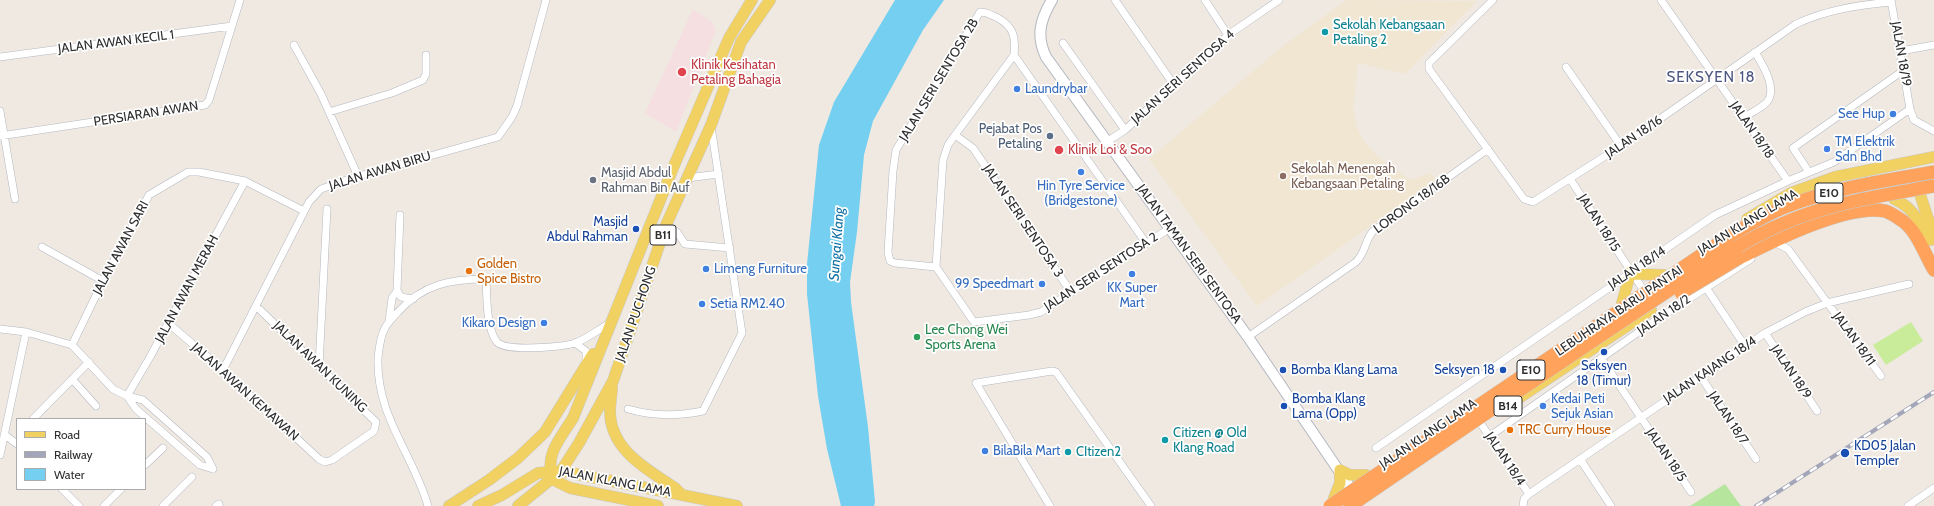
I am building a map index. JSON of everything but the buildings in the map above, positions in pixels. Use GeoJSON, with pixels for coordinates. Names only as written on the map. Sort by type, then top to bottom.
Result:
{"type":"FeatureCollection","features":[{"type":"Feature","properties":{"kind":"highway","name":"LEBUHRAYA BARU PANTAI"},"geometry":{"type":"LineString","coordinates":[[1332,502],[1731,235],[1785,207],[1819,195],[1932,169]]}},
{"type":"Feature","properties":{"kind":"highway","name":"LEBUHRAYA BARU PANTAI"},"geometry":{"type":"LineString","coordinates":[[1357,505],[1616,326],[1732,250],[1772,228],[1824,209],[1934,189]]}},
{"type":"Feature","properties":{"kind":"highway"},"geometry":{"type":"LineString","coordinates":[[1616,326],[1672,298],[1739,258],[1780,237],[1815,224],[1870,210],[1886,212],[1905,223],[1913,232],[1932,268]]}},
{"type":"Feature","properties":{"kind":"main road","name":"JALAN PUCHONG"},"geometry":{"type":"LineString","coordinates":[[554,474],[551,456],[573,418],[673,168],[729,38],[752,0]]}},
{"type":"Feature","properties":{"kind":"main road","name":"JALAN PUCHONG"},"geometry":{"type":"LineString","coordinates":[[554,474],[579,443],[613,381],[666,225],[711,125],[741,42],[770,0]]}},
{"type":"Feature","properties":{"kind":"main road","name":"JALAN TAMAN SERI SENTOSA"},"geometry":{"type":"LineString","coordinates":[[1052,0],[1043,19],[1039,36],[1046,57],[1248,337],[1340,470],[1350,486],[1357,505]]}},
{"type":"Feature","properties":{"kind":"main road","name":"JALAN KLANG LAMA"},"geometry":{"type":"LineString","coordinates":[[1322,506],[1332,502],[1350,486],[1366,475],[1643,289],[1754,215],[1791,193],[1835,177],[1934,157]]}},
{"type":"Feature","properties":{"kind":"main road"},"geometry":{"type":"LineString","coordinates":[[1754,215],[1817,192],[1932,169],[1934,189]]}},
{"type":"Feature","properties":{"kind":"main road"},"geometry":{"type":"LineString","coordinates":[[1912,172],[1934,237]]}},
{"type":"Feature","properties":{"kind":"main road","name":"JALAN KLANG LAMA"},"geometry":{"type":"LineString","coordinates":[[1357,505],[1655,307],[1702,282],[1740,252],[1800,222],[1919,194],[1934,189]]}},
{"type":"Feature","properties":{"kind":"main road"},"geometry":{"type":"LineString","coordinates":[[1894,199],[1908,207],[1916,214],[1925,232],[1934,243]]}},
{"type":"Feature","properties":{"kind":"main road"},"geometry":{"type":"LineString","coordinates":[[1622,304],[1632,272],[1664,275]]}},
{"type":"Feature","properties":{"kind":"main road"},"geometry":{"type":"LineString","coordinates":[[449,506],[489,480],[518,458],[545,432],[586,364],[604,339]]}},
{"type":"Feature","properties":{"kind":"main road"},"geometry":{"type":"LineString","coordinates":[[613,381],[610,411],[612,425],[620,445],[628,455],[675,488],[682,495]]}},
{"type":"Feature","properties":{"kind":"main road"},"geometry":{"type":"LineString","coordinates":[[1332,502],[1340,483],[1340,470],[1350,475],[1366,475]]}},
{"type":"Feature","properties":{"kind":"main road","name":"JALAN KLANG LAMA"},"geometry":{"type":"LineString","coordinates":[[518,506],[554,474]]}},
{"type":"Feature","properties":{"kind":"main road","name":"JALAN KLANG LAMA"},"geometry":{"type":"LineString","coordinates":[[554,474],[570,488],[657,506]]}},
{"type":"Feature","properties":{"kind":"main road","name":"JALAN KLANG LAMA"},"geometry":{"type":"LineString","coordinates":[[478,506],[529,478],[554,474],[682,495],[736,506]]}},
{"type":"Feature","properties":{"kind":"street","name":"PERSIARAN AWAN"},"geometry":{"type":"LineString","coordinates":[[1,135],[205,105],[209,100],[240,0]]}},
{"type":"Feature","properties":{"kind":"street","name":"JALAN AWAN BIRU"},"geometry":{"type":"LineString","coordinates":[[223,370],[304,211],[320,189],[358,176],[498,137],[512,117],[517,106],[546,0]]}},
{"type":"Feature","properties":{"kind":"street"},"geometry":{"type":"LineString","coordinates":[[1115,0],[1174,85]]}},
{"type":"Feature","properties":{"kind":"street"},"geometry":{"type":"LineString","coordinates":[[1205,0],[1228,35]]}},
{"type":"Feature","properties":{"kind":"street","name":"JALAN SERI SENTOSA 4"},"geometry":{"type":"LineString","coordinates":[[1108,141],[1125,130],[1228,35],[1279,0]]}},
{"type":"Feature","properties":{"kind":"street","name":"JALAN 18/16"},"geometry":{"type":"LineString","coordinates":[[1493,0],[1429,63],[1429,69],[1527,201],[1538,199],[1621,146],[1789,28],[1817,14],[1891,1]]}},
{"type":"Feature","properties":{"kind":"street","name":"JALAN 18/18"},"geometry":{"type":"LineString","coordinates":[[1663,1],[1788,181]]}},
{"type":"Feature","properties":{"kind":"street","name":"JALAN 18/19"},"geometry":{"type":"LineString","coordinates":[[1891,1],[1910,109]]}},
{"type":"Feature","properties":{"kind":"street","name":"JALAN SERI SENTOSA 2B"},"geometry":{"type":"LineString","coordinates":[[936,267],[895,263],[890,261],[893,171],[896,150],[980,12],[986,12],[1005,22],[1013,31],[1016,42],[1014,55]]}},
{"type":"Feature","properties":{"kind":"street","name":"JALAN AWAN KECIL 1"},"geometry":{"type":"LineString","coordinates":[[0,57],[232,26]]}},
{"type":"Feature","properties":{"kind":"street"},"geometry":{"type":"LineString","coordinates":[[1063,43],[1125,130]]}},
{"type":"Feature","properties":{"kind":"street"},"geometry":{"type":"LineString","coordinates":[[294,45],[329,112],[358,176]]}},
{"type":"Feature","properties":{"kind":"street"},"geometry":{"type":"LineString","coordinates":[[1901,51],[1934,45]]}},
{"type":"Feature","properties":{"kind":"street"},"geometry":{"type":"LineString","coordinates":[[1744,118],[1767,102],[1770,93],[1765,70],[1755,52]]}},
{"type":"Feature","properties":{"kind":"street"},"geometry":{"type":"LineString","coordinates":[[329,112],[392,92],[423,80],[426,74],[426,55]]}},
{"type":"Feature","properties":{"kind":"street"},"geometry":{"type":"LineString","coordinates":[[936,267],[943,160],[948,145],[1014,55],[1146,243]]}},
{"type":"Feature","properties":{"kind":"street"},"geometry":{"type":"LineString","coordinates":[[1566,67],[1621,146]]}},
{"type":"Feature","properties":{"kind":"street"},"geometry":{"type":"LineString","coordinates":[[1809,172],[1793,148],[1904,70]]}},
{"type":"Feature","properties":{"kind":"street"},"geometry":{"type":"LineString","coordinates":[[1910,109],[1914,120],[1934,132]]}},
{"type":"Feature","properties":{"kind":"street","name":"JALAN 18/14"},"geometry":{"type":"LineString","coordinates":[[1376,448],[1715,215],[1788,181],[1834,162],[1910,109]]}},
{"type":"Feature","properties":{"kind":"street"},"geometry":{"type":"LineString","coordinates":[[0,111],[1,135],[15,199]]}},
{"type":"Feature","properties":{"kind":"street"},"geometry":{"type":"LineString","coordinates":[[628,409],[641,413],[686,414],[703,411],[742,333],[711,125]]}},
{"type":"Feature","properties":{"kind":"street","name":"JALAN SERI SENTOSA 3"},"geometry":{"type":"LineString","coordinates":[[955,134],[973,148],[1071,292]]}},
{"type":"Feature","properties":{"kind":"street","name":"LORONG 18/16B"},"geometry":{"type":"LineString","coordinates":[[1248,337],[1356,262],[1363,254],[1367,246],[1367,238],[1373,231],[1488,149]]}},
{"type":"Feature","properties":{"kind":"street","name":"JALAN AWAN SARI"},"geometry":{"type":"LineString","coordinates":[[72,346],[103,281],[149,195],[188,172],[199,172],[246,181],[304,211]]}},
{"type":"Feature","properties":{"kind":"street"},"geometry":{"type":"LineString","coordinates":[[687,178],[719,174]]}},
{"type":"Feature","properties":{"kind":"street","name":"JALAN 18/15"},"geometry":{"type":"LineString","coordinates":[[1570,179],[1655,307]]}},
{"type":"Feature","properties":{"kind":"street","name":"JALAN AWAN MERAH"},"geometry":{"type":"LineString","coordinates":[[126,396],[150,357],[246,181]]}},
{"type":"Feature","properties":{"kind":"street"},"geometry":{"type":"LineString","coordinates":[[319,366],[327,210]]}},
{"type":"Feature","properties":{"kind":"street"},"geometry":{"type":"LineString","coordinates":[[389,322],[392,298],[397,291],[400,215]]}},
{"type":"Feature","properties":{"kind":"street"},"geometry":{"type":"LineString","coordinates":[[666,225],[677,232],[684,244],[730,248]]}},
{"type":"Feature","properties":{"kind":"street","name":"JALAN SERI SENTOSA 2"},"geometry":{"type":"LineString","coordinates":[[936,267],[974,322],[1030,315],[1041,312],[1170,228]]}},
{"type":"Feature","properties":{"kind":"street","name":"JALAN 18/2"},"geometry":{"type":"LineString","coordinates":[[1490,436],[1602,358],[1702,282],[1776,243],[1788,249],[1827,303]]}},
{"type":"Feature","properties":{"kind":"street"},"geometry":{"type":"LineString","coordinates":[[42,247],[103,281]]}},
{"type":"Feature","properties":{"kind":"street"},"geometry":{"type":"LineString","coordinates":[[428,506],[388,416],[380,388],[378,351],[381,338],[389,322],[405,305],[431,287],[458,279],[486,278],[490,328],[497,342],[505,347],[516,348],[575,343],[610,323]]}},
{"type":"Feature","properties":{"kind":"street"},"geometry":{"type":"LineString","coordinates":[[1702,282],[1745,346]]}},
{"type":"Feature","properties":{"kind":"street","name":"JALAN KAJANG 18/4"},"geometry":{"type":"LineString","coordinates":[[1529,494],[1745,346],[1765,334],[1805,312],[1827,303],[1909,284]]}},
{"type":"Feature","properties":{"kind":"street"},"geometry":{"type":"LineString","coordinates":[[397,291],[401,297],[413,299]]}},
{"type":"Feature","properties":{"kind":"street","name":"JALAN 18/11"},"geometry":{"type":"LineString","coordinates":[[1827,303],[1881,376]]}},
{"type":"Feature","properties":{"kind":"street","name":"JALAN AWAN KUNING"},"geometry":{"type":"LineString","coordinates":[[256,306],[376,422],[374,431],[332,460],[322,461]]}},
{"type":"Feature","properties":{"kind":"street","name":"JALAN AWAN KEMAWAN"},"geometry":{"type":"LineString","coordinates":[[168,323],[223,370],[322,461]]}},
{"type":"Feature","properties":{"kind":"street"},"geometry":{"type":"LineString","coordinates":[[0,329],[26,332],[72,346],[113,389],[126,396],[142,400],[207,457],[213,468],[200,464],[136,409],[126,396]]}},
{"type":"Feature","properties":{"kind":"street"},"geometry":{"type":"LineString","coordinates":[[0,455],[26,332]]}},
{"type":"Feature","properties":{"kind":"street","name":"JALAN 18/9"},"geometry":{"type":"LineString","coordinates":[[1765,334],[1817,411]]}},
{"type":"Feature","properties":{"kind":"street"},"geometry":{"type":"LineString","coordinates":[[575,343],[586,351],[586,364]]}},
{"type":"Feature","properties":{"kind":"street","name":"JALAN 18/5"},"geometry":{"type":"LineString","coordinates":[[1602,358],[1691,492]]}},
{"type":"Feature","properties":{"kind":"street"},"geometry":{"type":"LineString","coordinates":[[34,418],[88,362]]}},
{"type":"Feature","properties":{"kind":"street"},"geometry":{"type":"LineString","coordinates":[[1050,506],[976,383],[1052,371],[1056,372],[1122,463],[1151,506]]}},
{"type":"Feature","properties":{"kind":"street","name":"JALAN 18/7"},"geometry":{"type":"LineString","coordinates":[[1701,377],[1756,459]]}},
{"type":"Feature","properties":{"kind":"street"},"geometry":{"type":"LineString","coordinates":[[72,379],[96,406]]}},
{"type":"Feature","properties":{"kind":"street","name":"JALAN 18/4"},"geometry":{"type":"LineString","coordinates":[[1481,424],[1529,494]]}},
{"type":"Feature","properties":{"kind":"street"},"geometry":{"type":"LineString","coordinates":[[5,435],[16,440]]}},
{"type":"Feature","properties":{"kind":"street"},"geometry":{"type":"LineString","coordinates":[[146,464],[163,448]]}},
{"type":"Feature","properties":{"kind":"street"},"geometry":{"type":"LineString","coordinates":[[1580,459],[1611,506]]}},
{"type":"Feature","properties":{"kind":"street"},"geometry":{"type":"LineString","coordinates":[[163,506],[192,476]]}},
{"type":"Feature","properties":{"kind":"street"},"geometry":{"type":"LineString","coordinates":[[1908,506],[1934,488]]}},
{"type":"Feature","properties":{"kind":"street"},"geometry":{"type":"LineString","coordinates":[[66,490],[79,506]]}},
{"type":"Feature","properties":{"kind":"street"},"geometry":{"type":"LineString","coordinates":[[104,506],[120,490]]}},
{"type":"Feature","properties":{"kind":"street"},"geometry":{"type":"LineString","coordinates":[[1523,506],[1524,499],[1529,494]]}},
{"type":"Feature","properties":{"kind":"shaded area","name":"Sekolah Menengah Kebangsaan Petaling"},"geometry":{"type":"Polygon","coordinates":[[[1347,0],[1477,1],[1405,74],[1358,63],[1353,109],[1357,127],[1364,141],[1378,157],[1410,180],[1431,173],[1436,180],[1257,306],[1149,159],[1283,46],[1347,0]]]}},
{"type":"Feature","properties":{"kind":"shaded area","name":"Klinik Kesihatan Petaling Bahagia"},"geometry":{"type":"Polygon","coordinates":[[[693,9],[712,22],[716,30],[676,132],[645,113],[693,9]]]}},
{"type":"Feature","properties":{"kind":"green space"},"geometry":{"type":"Polygon","coordinates":[[[1911,322],[1923,341],[1886,365],[1873,345],[1911,322]]]}},
{"type":"Feature","properties":{"kind":"green space"},"geometry":{"type":"Polygon","coordinates":[[[1725,484],[1741,506],[1690,506],[1725,484]]]}},
{"type":"Feature","properties":{"kind":"water","name":"Sungai Klang"},"geometry":{"type":"Polygon","coordinates":[[[895,0],[944,0],[923,30],[873,121],[864,155],[857,232],[850,282],[851,302],[868,427],[875,502],[874,506],[841,506],[827,449],[818,396],[807,294],[807,264],[819,145],[834,102],[895,0]]]}},
{"type":"Feature","properties":{"kind":"railway"},"geometry":{"type":"LineString","coordinates":[[1756,506],[1934,392]]}},
{"type":"Feature","properties":{"kind":"place","name":"Sekolah Kebangsaan Petaling 2"},"geometry":{"type":"Point","coordinates":[1325,32]}},
{"type":"Feature","properties":{"kind":"place","name":"Klinik Kesihatan Petaling Bahagia"},"geometry":{"type":"Point","coordinates":[682,72]}},
{"type":"Feature","properties":{"kind":"place","name":"Laundrybar"},"geometry":{"type":"Point","coordinates":[1017,89]}},
{"type":"Feature","properties":{"kind":"place","name":"See Hup"},"geometry":{"type":"Point","coordinates":[1893,114]}},
{"type":"Feature","properties":{"kind":"place","name":"Pejabat Pos Petaling"},"geometry":{"type":"Point","coordinates":[1050,136]}},
{"type":"Feature","properties":{"kind":"place","name":"TM Elektrik Sdn Bhd"},"geometry":{"type":"Point","coordinates":[1827,149]}},
{"type":"Feature","properties":{"kind":"place","name":"Klinik Loi & Soo"},"geometry":{"type":"Point","coordinates":[1059,150]}},
{"type":"Feature","properties":{"kind":"place","name":"Hin Tyre Service (Bridgestone)"},"geometry":{"type":"Point","coordinates":[1081,172]}},
{"type":"Feature","properties":{"kind":"place","name":"Sekolah Menengah Kebangsaan Petaling"},"geometry":{"type":"Point","coordinates":[1283,176]}},
{"type":"Feature","properties":{"kind":"place","name":"Masjid Abdul Rahman Bin Auf"},"geometry":{"type":"Point","coordinates":[593,180]}},
{"type":"Feature","properties":{"kind":"place","name":"Masjid Abdul Rahman"},"geometry":{"type":"Point","coordinates":[636,229]}},
{"type":"Feature","properties":{"kind":"place","name":"Limeng Furniture"},"geometry":{"type":"Point","coordinates":[706,269]}},
{"type":"Feature","properties":{"kind":"place","name":"Golden Spice Bistro"},"geometry":{"type":"Point","coordinates":[469,271]}},
{"type":"Feature","properties":{"kind":"place","name":"KK Super Mart"},"geometry":{"type":"Point","coordinates":[1132,274]}},
{"type":"Feature","properties":{"kind":"place","name":"99 Speedmart"},"geometry":{"type":"Point","coordinates":[1042,284]}},
{"type":"Feature","properties":{"kind":"place","name":"Setia RM2.40"},"geometry":{"type":"Point","coordinates":[702,304]}},
{"type":"Feature","properties":{"kind":"place","name":"Kikaro Design"},"geometry":{"type":"Point","coordinates":[544,323]}},
{"type":"Feature","properties":{"kind":"place","name":"Lee Chong Wei Sports Arena"},"geometry":{"type":"Point","coordinates":[917,337]}},
{"type":"Feature","properties":{"kind":"place","name":"Seksyen 18 (Timur)"},"geometry":{"type":"Point","coordinates":[1604,352]}},
{"type":"Feature","properties":{"kind":"place","name":"Bomba Klang Lama"},"geometry":{"type":"Point","coordinates":[1283,370]}},
{"type":"Feature","properties":{"kind":"place","name":"Seksyen 18"},"geometry":{"type":"Point","coordinates":[1503,370]}},
{"type":"Feature","properties":{"kind":"place","name":"Bomba Klang Lama (Opp)"},"geometry":{"type":"Point","coordinates":[1284,406]}},
{"type":"Feature","properties":{"kind":"place","name":"Kedai Peti Sejuk Asian"},"geometry":{"type":"Point","coordinates":[1543,406]}},
{"type":"Feature","properties":{"kind":"place","name":"TRC Curry House"},"geometry":{"type":"Point","coordinates":[1510,430]}},
{"type":"Feature","properties":{"kind":"place","name":"Citizen @ Old Klang Road"},"geometry":{"type":"Point","coordinates":[1165,440]}},
{"type":"Feature","properties":{"kind":"place","name":"BilaBila Mart"},"geometry":{"type":"Point","coordinates":[985,451]}},
{"type":"Feature","properties":{"kind":"place","name":"CItizen2"},"geometry":{"type":"Point","coordinates":[1068,452]}},
{"type":"Feature","properties":{"kind":"place","name":"KD05 Jalan Templer"},"geometry":{"type":"Point","coordinates":[1845,453]}},
{"type":"Feature","properties":{"kind":"district","name":"SEKSYEN 18"},"geometry":{"type":"Point","coordinates":[1711,78]}}]}
